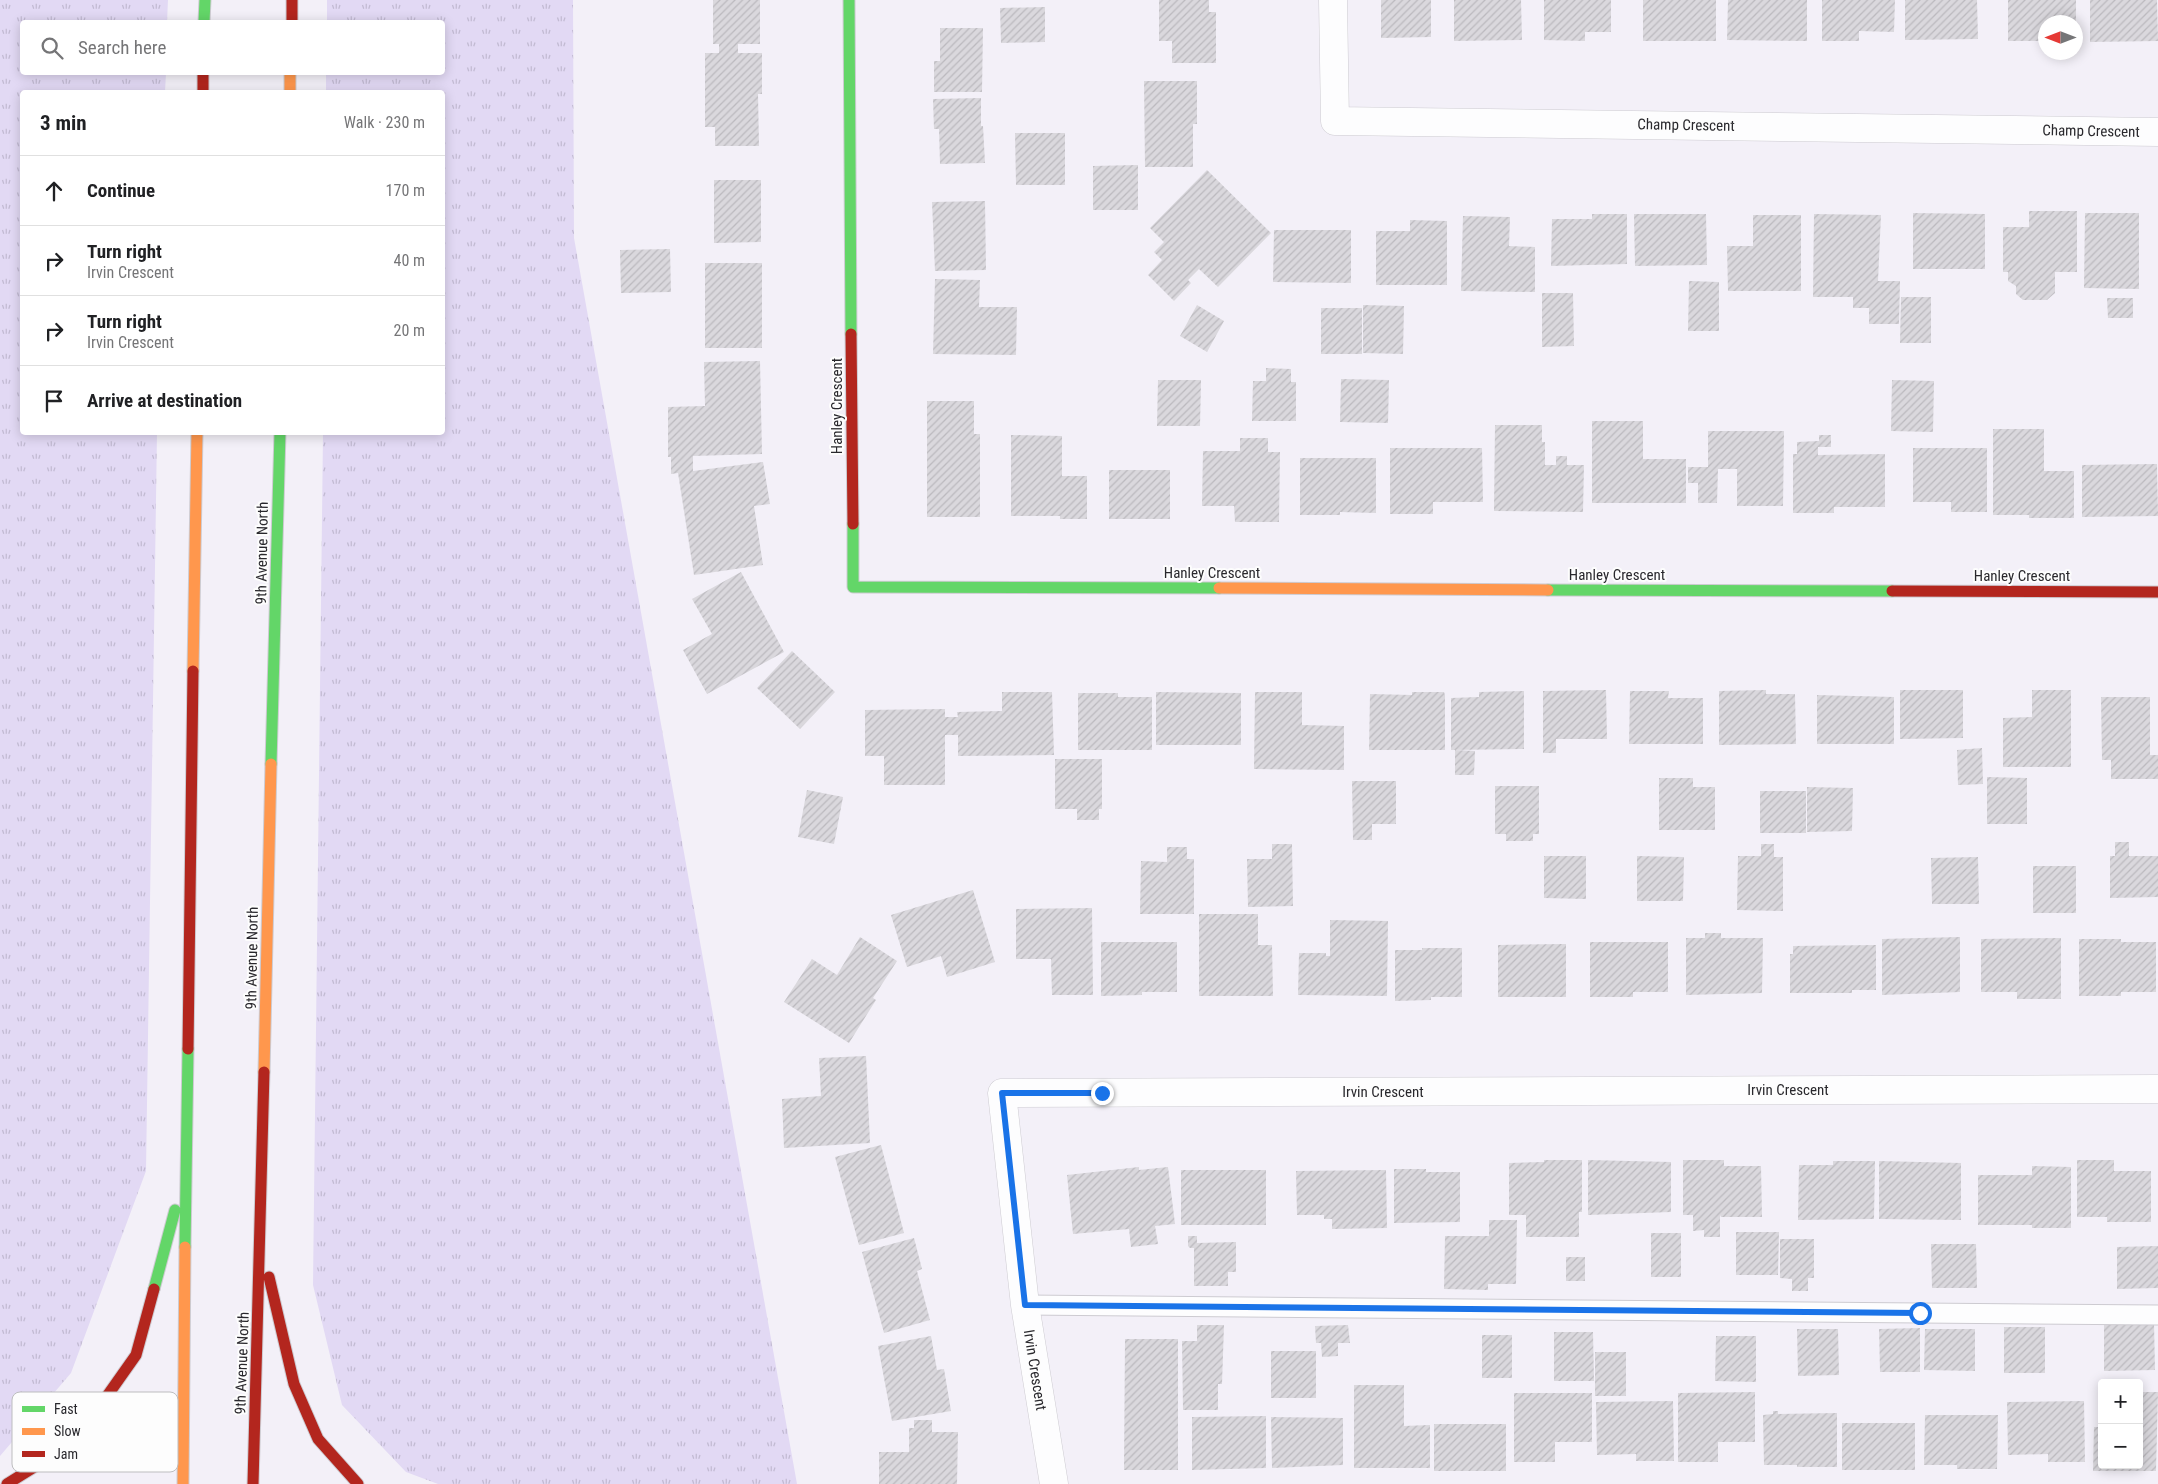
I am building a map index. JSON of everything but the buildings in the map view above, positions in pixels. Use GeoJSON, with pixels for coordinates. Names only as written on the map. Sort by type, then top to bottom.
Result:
{"type":"FeatureCollection","features":[{"type":"Feature","properties":{"kind":"main road"},"geometry":{"type":"LineString","coordinates":[[204,20],[205,0]]}},
{"type":"Feature","properties":{"kind":"main road"},"geometry":{"type":"LineString","coordinates":[[292,0],[292,20]]}},
{"type":"Feature","properties":{"kind":"main road","name":"Hanley Crescent"},"geometry":{"type":"LineString","coordinates":[[849,0],[853,587],[2158,592]]}},
{"type":"Feature","properties":{"kind":"main road"},"geometry":{"type":"LineString","coordinates":[[203,90],[204,75]]}},
{"type":"Feature","properties":{"kind":"main road"},"geometry":{"type":"LineString","coordinates":[[290,75],[290,90]]}},
{"type":"Feature","properties":{"kind":"main road"},"geometry":{"type":"LineString","coordinates":[[183,1484],[197,435]]}},
{"type":"Feature","properties":{"kind":"main road","name":"9th Avenue North"},"geometry":{"type":"LineString","coordinates":[[254,1484],[280,435]]}},
{"type":"Feature","properties":{"kind":"main road"},"geometry":{"type":"LineString","coordinates":[[110,1392],[136,1355],[186,1173]]}},
{"type":"Feature","properties":{"kind":"main road"},"geometry":{"type":"LineString","coordinates":[[260,1239],[294,1384],[318,1439],[358,1484]]}},
{"type":"Feature","properties":{"kind":"main road"},"geometry":{"type":"LineString","coordinates":[[7,1484],[26,1472]]}},
{"type":"Feature","properties":{"kind":"street","name":"Champ Crescent"},"geometry":{"type":"LineString","coordinates":[[1333,0],[1335,121],[2158,132]]}},
{"type":"Feature","properties":{"kind":"street","name":"Irvin Crescent"},"geometry":{"type":"LineString","coordinates":[[1054,1484],[1025,1305],[1002,1093],[2158,1089]]}},
{"type":"Feature","properties":{"kind":"lane"},"geometry":{"type":"LineString","coordinates":[[1025,1305],[2158,1315]]}},
{"type":"Feature","properties":{"kind":"green space"},"geometry":{"type":"Polygon","coordinates":[[[0,0],[168,0],[167,20],[20,20],[20,75],[166,75],[165,90],[20,90],[20,435],[157,435],[146,1171],[71,1373],[55,1392],[12,1392],[12,1442],[0,1456],[0,0]]]}},
{"type":"Feature","properties":{"kind":"green space"},"geometry":{"type":"Polygon","coordinates":[[[327,0],[573,0],[574,238],[797,1484],[438,1484],[406,1472],[342,1405],[313,1285],[323,435],[445,435],[445,90],[326,90],[326,75],[445,75],[445,20],[327,20],[327,0]]]}},
{"type":"Feature","properties":{"kind":"traffic: fast"},"geometry":{"type":"LineString","coordinates":[[204,20],[205,0]]}},
{"type":"Feature","properties":{"kind":"traffic: fast"},"geometry":{"type":"LineString","coordinates":[[849,0],[851,334]]}},
{"type":"Feature","properties":{"kind":"traffic: fast"},"geometry":{"type":"LineString","coordinates":[[271,764],[280,435]]}},
{"type":"Feature","properties":{"kind":"traffic: fast"},"geometry":{"type":"LineString","coordinates":[[853,524],[853,587],[1219,588]]}},
{"type":"Feature","properties":{"kind":"traffic: fast"},"geometry":{"type":"LineString","coordinates":[[1548,590],[1892,591]]}},
{"type":"Feature","properties":{"kind":"traffic: fast"},"geometry":{"type":"LineString","coordinates":[[185,1247],[188,1049]]}},
{"type":"Feature","properties":{"kind":"traffic: fast"},"geometry":{"type":"LineString","coordinates":[[154,1289],[175,1210]]}},
{"type":"Feature","properties":{"kind":"traffic: slow"},"geometry":{"type":"LineString","coordinates":[[290,75],[290,90]]}},
{"type":"Feature","properties":{"kind":"traffic: slow"},"geometry":{"type":"LineString","coordinates":[[193,671],[197,435]]}},
{"type":"Feature","properties":{"kind":"traffic: slow"},"geometry":{"type":"LineString","coordinates":[[1219,588],[1548,590]]}},
{"type":"Feature","properties":{"kind":"traffic: slow"},"geometry":{"type":"LineString","coordinates":[[264,1072],[271,764]]}},
{"type":"Feature","properties":{"kind":"traffic: slow"},"geometry":{"type":"LineString","coordinates":[[183,1484],[185,1247]]}},
{"type":"Feature","properties":{"kind":"traffic: jam"},"geometry":{"type":"LineString","coordinates":[[292,0],[292,20]]}},
{"type":"Feature","properties":{"kind":"traffic: jam"},"geometry":{"type":"LineString","coordinates":[[203,75],[203,90]]}},
{"type":"Feature","properties":{"kind":"traffic: jam"},"geometry":{"type":"LineString","coordinates":[[851,334],[853,524]]}},
{"type":"Feature","properties":{"kind":"traffic: jam"},"geometry":{"type":"LineString","coordinates":[[1892,591],[2158,592]]}},
{"type":"Feature","properties":{"kind":"traffic: jam"},"geometry":{"type":"LineString","coordinates":[[188,1049],[193,671]]}},
{"type":"Feature","properties":{"kind":"traffic: jam"},"geometry":{"type":"LineString","coordinates":[[253,1484],[264,1072]]}},
{"type":"Feature","properties":{"kind":"traffic: jam"},"geometry":{"type":"LineString","coordinates":[[269,1277],[294,1384],[318,1439],[358,1484]]}},
{"type":"Feature","properties":{"kind":"traffic: jam"},"geometry":{"type":"LineString","coordinates":[[110,1392],[136,1355],[154,1289]]}},
{"type":"Feature","properties":{"kind":"traffic: jam"},"geometry":{"type":"LineString","coordinates":[[7,1484],[26,1472]]}},
{"type":"Feature","properties":{"kind":"route"},"geometry":{"type":"LineString","coordinates":[[1102,1093],[1002,1093],[1025,1305],[1920,1313]]}}]}
